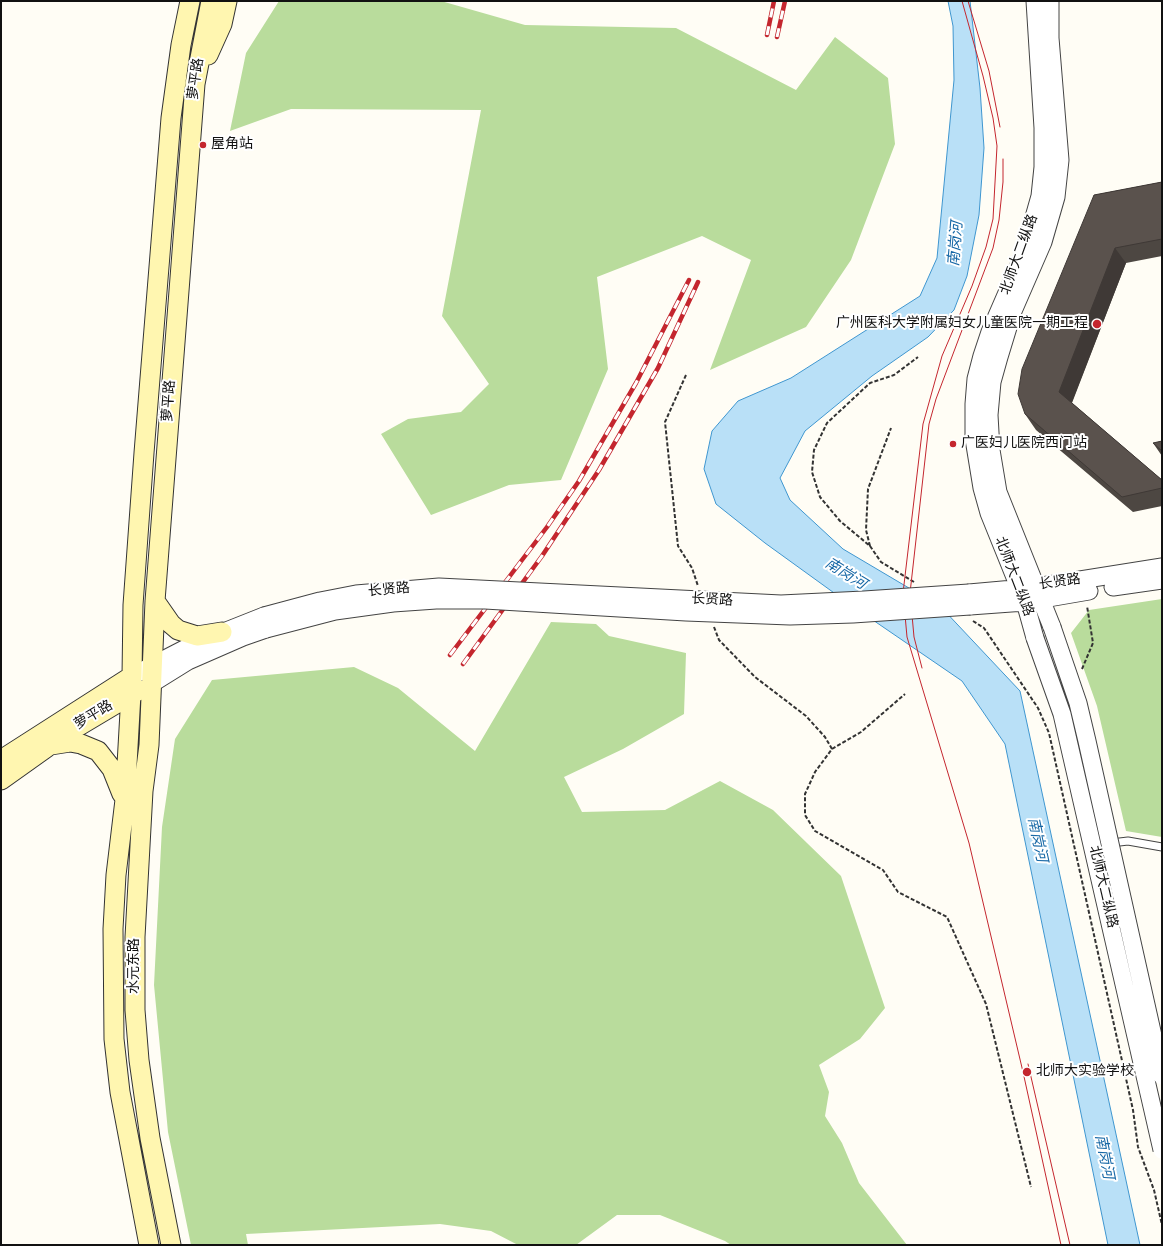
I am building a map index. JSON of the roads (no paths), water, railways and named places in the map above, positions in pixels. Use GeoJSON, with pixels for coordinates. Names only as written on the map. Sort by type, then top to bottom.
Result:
{"type":"FeatureCollection","features":[{"type":"Feature","properties":{"kind":"main road","name":"萝平路"},"geometry":{"type":"LineString","coordinates":[[131,685],[133,605],[171,118],[181,45],[190,1]]}},
{"type":"Feature","properties":{"kind":"main road","name":"萝平路"},"geometry":{"type":"LineString","coordinates":[[1,751],[77,711],[131,685],[151,684],[155,601],[195,84],[212,1]]}},
{"type":"Feature","properties":{"kind":"main road"},"geometry":{"type":"LineString","coordinates":[[195,84],[222,24],[227,1]]}},
{"type":"Feature","properties":{"kind":"main road"},"geometry":{"type":"LineString","coordinates":[[155,601],[164,616],[178,630],[197,636],[222,632]]}},
{"type":"Feature","properties":{"kind":"main road","name":"水元东路"},"geometry":{"type":"LineString","coordinates":[[151,684],[149,745],[143,791],[135,937],[135,1010],[139,1060],[147,1124],[171,1245]]}},
{"type":"Feature","properties":{"kind":"main road","name":"萝平路"},"geometry":{"type":"LineString","coordinates":[[1,780],[131,685]]}},
{"type":"Feature","properties":{"kind":"main road","name":"水元东路"},"geometry":{"type":"LineString","coordinates":[[131,685],[124,800],[116,874],[113,929],[114,1039],[121,1099],[149,1245]]}},
{"type":"Feature","properties":{"kind":"main road","name":"萝平路"},"geometry":{"type":"LineString","coordinates":[[1,760],[77,711]]}},
{"type":"Feature","properties":{"kind":"main road"},"geometry":{"type":"LineString","coordinates":[[48,745],[70,742],[85,745],[98,751],[112,769],[124,800]]}},
{"type":"Feature","properties":{"kind":"main road","name":"萝平路"},"geometry":{"type":"LineString","coordinates":[[1,789],[48,745]]}},
{"type":"Feature","properties":{"kind":"street","name":"北师大二纵路"},"geometry":{"type":"LineString","coordinates":[[1035,1],[1043,128],[1043,167],[1040,196],[1023,256],[990,332],[982,356],[976,379],[974,439],[982,488],[989,513],[1021,595],[1062,714],[1162,1150]]}},
{"type":"Feature","properties":{"kind":"street","name":"北师大二纵路"},"geometry":{"type":"LineString","coordinates":[[1050,1],[1050,38],[1060,160],[1056,198],[1043,242],[1013,311],[992,382],[989,415],[991,450],[998,492],[1052,627],[1078,703],[1111,843],[1162,1076]]}},
{"type":"Feature","properties":{"kind":"street","name":"长贤路"},"geometry":{"type":"LineString","coordinates":[[1039,593],[1162,567]]}},
{"type":"Feature","properties":{"kind":"street","name":"长贤路"},"geometry":{"type":"LineString","coordinates":[[265,623],[393,603],[436,600],[485,600],[701,613],[790,616],[853,614],[970,606],[1021,595],[1162,580]]}},
{"type":"Feature","properties":{"kind":"street"},"geometry":{"type":"LineString","coordinates":[[131,685],[152,665],[222,632],[265,623]]}},
{"type":"Feature","properties":{"kind":"street"},"geometry":{"type":"LineString","coordinates":[[151,684],[188,661],[243,637],[265,623]]}},
{"type":"Feature","properties":{"kind":"lane"},"geometry":{"type":"LineString","coordinates":[[1094,849],[1111,843],[1128,840],[1162,847]]}},
{"type":"Feature","properties":{"kind":"water","name":"南岗河"},"geometry":{"type":"Polygon","coordinates":[[[948,1],[970,1],[980,88],[984,148],[979,215],[967,276],[954,310],[928,337],[872,376],[805,431],[780,478],[790,500],[843,549],[941,607],[1020,691],[1140,1245],[1108,1245],[1005,744],[962,681],[848,603],[765,543],[716,504],[704,469],[712,431],[738,401],[791,378],[920,296],[937,258],[954,80],[953,26],[948,1]]]}},
{"type":"Feature","properties":{"kind":"tram line"},"geometry":{"type":"LineString","coordinates":[[962,1],[983,76],[993,118],[997,146],[993,219],[986,247],[972,286],[942,356],[923,424],[903,593],[907,637],[969,843],[1023,1072],[1061,1245]]}},
{"type":"Feature","properties":{"kind":"tram line"},"geometry":{"type":"LineString","coordinates":[[968,1],[989,71],[1000,127]]}},
{"type":"Feature","properties":{"kind":"tram line"},"geometry":{"type":"LineString","coordinates":[[922,668],[914,637],[910,593],[929,424],[936,399],[993,248],[999,220],[1003,182],[1003,159]]}},
{"type":"Feature","properties":{"kind":"tram line"},"geometry":{"type":"LineString","coordinates":[[1028,1064],[1070,1245]]}},
{"type":"Feature","properties":{"kind":"railway"},"geometry":{"type":"LineString","coordinates":[[767,35],[774,1]]}},
{"type":"Feature","properties":{"kind":"railway"},"geometry":{"type":"LineString","coordinates":[[777,37],[785,1]]}},
{"type":"Feature","properties":{"kind":"railway"},"geometry":{"type":"LineString","coordinates":[[450,655],[547,527],[579,481],[636,383],[689,280]]}},
{"type":"Feature","properties":{"kind":"railway"},"geometry":{"type":"LineString","coordinates":[[463,664],[542,556],[599,470],[658,368],[698,282]]}},
{"type":"Feature","properties":{"kind":"place","name":"屋角站"},"geometry":{"type":"Point","coordinates":[203,145]}},
{"type":"Feature","properties":{"kind":"place","name":"广州医科大学附属妇女儿童医院一期工程"},"geometry":{"type":"Point","coordinates":[1097,324]}},
{"type":"Feature","properties":{"kind":"place","name":"广医妇儿医院西门站"},"geometry":{"type":"Point","coordinates":[953,444]}},
{"type":"Feature","properties":{"kind":"place","name":"北师大实验学校"},"geometry":{"type":"Point","coordinates":[1027,1072]}}]}
